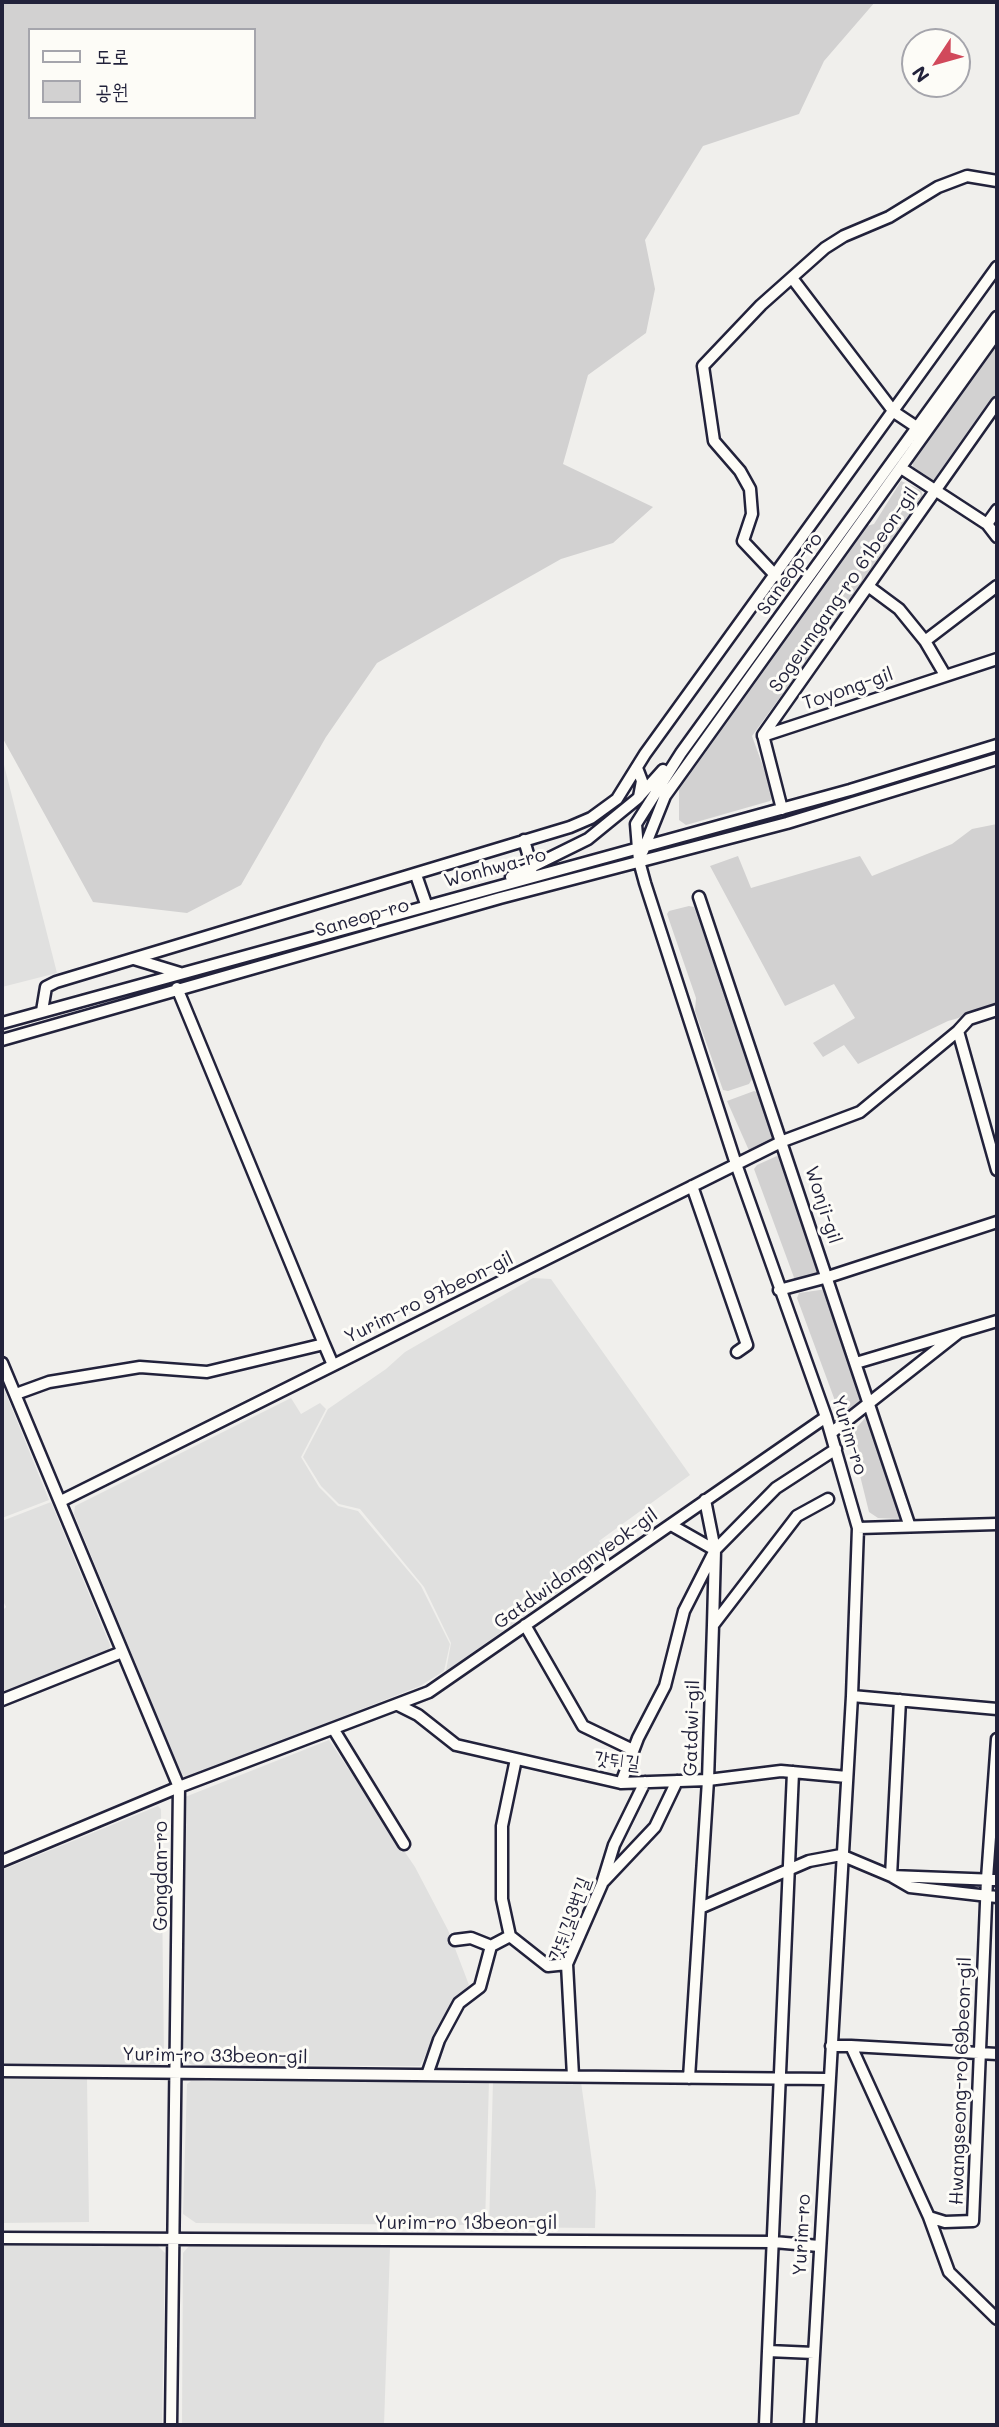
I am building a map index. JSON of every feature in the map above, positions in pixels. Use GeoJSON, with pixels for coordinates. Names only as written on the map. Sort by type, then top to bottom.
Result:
{"type":"FeatureCollection","features":[{"type":"Feature","properties":{"kind":"street"},"geometry":{"type":"LineString","coordinates":[[776,576],[743,541],[752,514],[750,489],[740,471],[714,441],[703,366],[792,278],[844,236],[889,217],[938,187],[967,176],[997,181]]}},
{"type":"Feature","properties":{"kind":"street"},"geometry":{"type":"LineString","coordinates":[[42,1011],[46,987],[416,875],[591,818],[617,799],[997,267]]}},
{"type":"Feature","properties":{"kind":"street"},"geometry":{"type":"LineString","coordinates":[[792,278],[894,412],[918,428]]}},
{"type":"Feature","properties":{"kind":"street","name":"Saneop-ro"},"geometry":{"type":"LineString","coordinates":[[641,847],[636,824],[681,753],[997,317]]}},
{"type":"Feature","properties":{"kind":"street","name":"Saneop-ro"},"geometry":{"type":"LineString","coordinates":[[2,1040],[177,988],[639,861],[641,847],[665,796],[997,333]]}},
{"type":"Feature","properties":{"kind":"street","name":"Sogeumgang-ro 61beon-gil"},"geometry":{"type":"LineString","coordinates":[[763,736],[997,403]]}},
{"type":"Feature","properties":{"kind":"street"},"geometry":{"type":"LineString","coordinates":[[901,468],[987,524],[997,537]]}},
{"type":"Feature","properties":{"kind":"street"},"geometry":{"type":"LineString","coordinates":[[987,524],[997,510]]}},
{"type":"Feature","properties":{"kind":"street"},"geometry":{"type":"LineString","coordinates":[[868,586],[899,609],[925,641],[945,675]]}},
{"type":"Feature","properties":{"kind":"street"},"geometry":{"type":"LineString","coordinates":[[925,641],[997,586]]}},
{"type":"Feature","properties":{"kind":"street","name":"Toyong-gil"},"geometry":{"type":"LineString","coordinates":[[763,736],[997,659]]}},
{"type":"Feature","properties":{"kind":"street"},"geometry":{"type":"LineString","coordinates":[[763,736],[782,808]]}},
{"type":"Feature","properties":{"kind":"street","name":"Wonhwa-ro"},"geometry":{"type":"LineString","coordinates":[[2,1023],[782,808],[997,745]]}},
{"type":"Feature","properties":{"kind":"street"},"geometry":{"type":"LineString","coordinates":[[465,894],[533,868],[588,839],[637,799],[681,753]]}},
{"type":"Feature","properties":{"kind":"street"},"geometry":{"type":"LineString","coordinates":[[639,861],[787,822],[997,759]]}},
{"type":"Feature","properties":{"kind":"street"},"geometry":{"type":"LineString","coordinates":[[637,768],[651,772],[665,768]]}},
{"type":"Feature","properties":{"kind":"street"},"geometry":{"type":"LineString","coordinates":[[637,768],[642,781],[637,799]]}},
{"type":"Feature","properties":{"kind":"street"},"geometry":{"type":"LineString","coordinates":[[523,840],[533,868]]}},
{"type":"Feature","properties":{"kind":"street","name":"Yurim-ro"},"geometry":{"type":"LineString","coordinates":[[639,861],[736,1164],[826,1417],[858,1528],[852,1696],[810,2425]]}},
{"type":"Feature","properties":{"kind":"street"},"geometry":{"type":"LineString","coordinates":[[416,875],[426,904]]}},
{"type":"Feature","properties":{"kind":"street","name":"Wonji-gil"},"geometry":{"type":"LineString","coordinates":[[699,897],[783,1141],[909,1524]]}},
{"type":"Feature","properties":{"kind":"street"},"geometry":{"type":"LineString","coordinates":[[133,959],[181,973]]}},
{"type":"Feature","properties":{"kind":"street"},"geometry":{"type":"LineString","coordinates":[[177,988],[324,1345]]}},
{"type":"Feature","properties":{"kind":"street","name":"Yurim-ro 97beon-gil"},"geometry":{"type":"LineString","coordinates":[[16,1394],[49,1382],[140,1367],[207,1372],[324,1345],[332,1366],[783,1141],[860,1112],[969,1019],[997,1010]]}},
{"type":"Feature","properties":{"kind":"street"},"geometry":{"type":"LineString","coordinates":[[958,1031],[997,1170]]}},
{"type":"Feature","properties":{"kind":"street"},"geometry":{"type":"LineString","coordinates":[[692,1186],[747,1345],[737,1352]]}},
{"type":"Feature","properties":{"kind":"street"},"geometry":{"type":"LineString","coordinates":[[779,1290],[828,1277],[997,1222]]}},
{"type":"Feature","properties":{"kind":"street"},"geometry":{"type":"LineString","coordinates":[[856,1363],[997,1321]]}},
{"type":"Feature","properties":{"kind":"street"},"geometry":{"type":"LineString","coordinates":[[831,1433],[958,1333]]}},
{"type":"Feature","properties":{"kind":"street","name":"Gongdan-ro"},"geometry":{"type":"LineString","coordinates":[[2,1363],[179,1787],[178,2073],[172,2425]]}},
{"type":"Feature","properties":{"kind":"street"},"geometry":{"type":"LineString","coordinates":[[61,1501],[332,1366]]}},
{"type":"Feature","properties":{"kind":"street","name":"Gatdwidongnyeok-gil"},"geometry":{"type":"LineString","coordinates":[[2,1861],[179,1787],[429,1692],[826,1417]]}},
{"type":"Feature","properties":{"kind":"street"},"geometry":{"type":"LineString","coordinates":[[621,1783],[633,1750],[664,1686],[684,1611],[715,1550],[776,1488],[836,1449]]}},
{"type":"Feature","properties":{"kind":"street"},"geometry":{"type":"LineString","coordinates":[[713,1625],[797,1516],[828,1499]]}},
{"type":"Feature","properties":{"kind":"street","name":"Gatdwi-gil"},"geometry":{"type":"LineString","coordinates":[[689,2078],[708,1780],[713,1625],[715,1550],[705,1500]]}},
{"type":"Feature","properties":{"kind":"street"},"geometry":{"type":"LineString","coordinates":[[858,1528],[909,1524],[997,1524]]}},
{"type":"Feature","properties":{"kind":"street"},"geometry":{"type":"LineString","coordinates":[[671,1525],[715,1550]]}},
{"type":"Feature","properties":{"kind":"street"},"geometry":{"type":"LineString","coordinates":[[525,1625],[583,1726],[633,1750]]}},
{"type":"Feature","properties":{"kind":"street"},"geometry":{"type":"LineString","coordinates":[[2,1700],[122,1653]]}},
{"type":"Feature","properties":{"kind":"street"},"geometry":{"type":"LineString","coordinates":[[852,1696],[997,1709]]}},
{"type":"Feature","properties":{"kind":"street"},"geometry":{"type":"LineString","coordinates":[[891,1875],[900,1700]]}},
{"type":"Feature","properties":{"kind":"street","name":"갓뒤길"},"geometry":{"type":"LineString","coordinates":[[398,1705],[418,1715],[456,1745],[621,1783],[708,1780],[781,1771],[847,1777]]}},
{"type":"Feature","properties":{"kind":"street"},"geometry":{"type":"LineString","coordinates":[[334,1730],[404,1844]]}},
{"type":"Feature","properties":{"kind":"street","name":"Hwangseong-ro 69beon-gil"},"geometry":{"type":"LineString","coordinates":[[929,2217],[945,2222],[973,2221],[986,1898],[992,1880],[997,1739]]}},
{"type":"Feature","properties":{"kind":"street"},"geometry":{"type":"LineString","coordinates":[[516,1759],[502,1826],[502,1899],[510,1936],[548,1966],[567,1964]]}},
{"type":"Feature","properties":{"kind":"street"},"geometry":{"type":"LineString","coordinates":[[765,2425],[793,1772]]}},
{"type":"Feature","properties":{"kind":"street","name":"Gatdwi-gil"},"geometry":{"type":"LineString","coordinates":[[602,1884],[655,1827],[677,1781]]}},
{"type":"Feature","properties":{"kind":"street","name":"갓뒤길3번길"},"geometry":{"type":"LineString","coordinates":[[573,2076],[567,1964],[602,1884],[614,1845],[645,1782]]}},
{"type":"Feature","properties":{"kind":"street"},"geometry":{"type":"LineString","coordinates":[[700,1908],[809,1861],[841,1855],[891,1875],[910,1887],[986,1898],[997,1897]]}},
{"type":"Feature","properties":{"kind":"street"},"geometry":{"type":"LineString","coordinates":[[891,1875],[992,1880]]}},
{"type":"Feature","properties":{"kind":"street"},"geometry":{"type":"LineString","coordinates":[[427,2075],[439,2040],[459,2003],[480,1987],[492,1946],[510,1936]]}},
{"type":"Feature","properties":{"kind":"street"},"geometry":{"type":"LineString","coordinates":[[454,1940],[471,1938],[492,1946]]}},
{"type":"Feature","properties":{"kind":"street"},"geometry":{"type":"LineString","coordinates":[[831,2046],[997,2054]]}},
{"type":"Feature","properties":{"kind":"street"},"geometry":{"type":"LineString","coordinates":[[851,2046],[929,2217],[949,2272],[997,2319]]}},
{"type":"Feature","properties":{"kind":"street","name":"Yurim-ro 33beon-gil"},"geometry":{"type":"LineString","coordinates":[[2,2071],[828,2079]]}},
{"type":"Feature","properties":{"kind":"street","name":"Yurim-ro 13beon-gil"},"geometry":{"type":"LineString","coordinates":[[2,2238],[774,2242],[819,2246]]}},
{"type":"Feature","properties":{"kind":"street"},"geometry":{"type":"LineString","coordinates":[[768,2351],[814,2353]]}},
{"type":"Feature","properties":{"kind":"shaded area"},"geometry":{"type":"Polygon","coordinates":[[[2,757],[57,973],[2,987],[2,757]]]}},
{"type":"Feature","properties":{"kind":"shaded area"},"geometry":{"type":"Polygon","coordinates":[[[533,1278],[551,1279],[690,1475],[599,1541],[610,1556],[446,1671],[451,1643],[424,1587],[360,1509],[339,1504],[321,1486],[303,1457],[328,1409],[386,1369],[405,1352],[533,1278]]]}},
{"type":"Feature","properties":{"kind":"shaded area"},"geometry":{"type":"Polygon","coordinates":[[[2,1384],[49,1500],[2,1518],[2,1384]]]}},
{"type":"Feature","properties":{"kind":"shaded area"},"geometry":{"type":"Polygon","coordinates":[[[291,1398],[301,1414],[320,1403],[326,1409],[301,1457],[319,1487],[338,1506],[358,1511],[421,1586],[450,1644],[444,1671],[420,1686],[188,1778],[182,1776],[74,1514],[75,1506],[291,1398]]]}},
{"type":"Feature","properties":{"kind":"shaded area"},"geometry":{"type":"Polygon","coordinates":[[[51,1502],[110,1645],[109,1651],[2,1695],[2,1611],[6,1607],[2,1599],[2,1521],[51,1502]]]}},
{"type":"Feature","properties":{"kind":"shaded area"},"geometry":{"type":"Polygon","coordinates":[[[329,1740],[415,1867],[448,1930],[469,1985],[450,2006],[420,2066],[192,2065],[184,2060],[185,1797],[329,1740]]]}},
{"type":"Feature","properties":{"kind":"shaded area"},"geometry":{"type":"Polygon","coordinates":[[[158,1806],[161,1809],[164,2058],[159,2065],[2,2064],[2,1870],[158,1806]]]}},
{"type":"Feature","properties":{"kind":"shaded area"},"geometry":{"type":"Polygon","coordinates":[[[87,2078],[89,2222],[2,2223],[2,2079],[87,2078]]]}},
{"type":"Feature","properties":{"kind":"shaded area"},"geometry":{"type":"Polygon","coordinates":[[[191,2081],[489,2081],[485,2225],[196,2223],[183,2214],[187,2084],[191,2081]]]}},
{"type":"Feature","properties":{"kind":"shaded area"},"geometry":{"type":"Polygon","coordinates":[[[493,2081],[581,2082],[596,2191],[595,2228],[489,2227],[493,2081]]]}},
{"type":"Feature","properties":{"kind":"shaded area"},"geometry":{"type":"Polygon","coordinates":[[[2,2244],[157,2245],[165,2253],[162,2425],[2,2425],[2,2244]]]}},
{"type":"Feature","properties":{"kind":"shaded area"},"geometry":{"type":"Polygon","coordinates":[[[189,2246],[390,2248],[384,2425],[182,2425],[183,2253],[189,2246]]]}},
{"type":"Feature","properties":{"kind":"green space"},"geometry":{"type":"Polygon","coordinates":[[[2,2],[875,2],[824,61],[799,114],[703,146],[645,240],[655,289],[646,333],[588,375],[563,464],[653,507],[613,543],[561,559],[377,663],[326,737],[241,885],[187,913],[93,902],[2,737],[2,2]]]}},
{"type":"Feature","properties":{"kind":"green space"},"geometry":{"type":"Polygon","coordinates":[[[997,338],[997,395],[940,479],[933,480],[913,467],[912,458],[997,338]]]}},
{"type":"Feature","properties":{"kind":"green space"},"geometry":{"type":"Polygon","coordinates":[[[901,481],[921,490],[924,499],[752,736],[774,797],[770,801],[686,825],[679,820],[679,787],[863,527],[874,524],[901,481]]]}},
{"type":"Feature","properties":{"kind":"green space"},"geometry":{"type":"Polygon","coordinates":[[[997,824],[997,1007],[948,1021],[858,1064],[844,1045],[823,1057],[813,1043],[855,1018],[834,984],[785,1006],[710,866],[738,856],[751,888],[860,856],[872,876],[952,844],[972,829],[997,824]]]}},
{"type":"Feature","properties":{"kind":"green space"},"geometry":{"type":"Polygon","coordinates":[[[694,907],[754,1076],[749,1084],[728,1091],[723,1090],[695,1011],[696,998],[667,914],[669,911],[694,907]]]}},
{"type":"Feature","properties":{"kind":"green space"},"geometry":{"type":"Polygon","coordinates":[[[754,1091],[762,1094],[776,1137],[775,1143],[751,1155],[727,1101],[754,1091]]]}},
{"type":"Feature","properties":{"kind":"green space"},"geometry":{"type":"Polygon","coordinates":[[[777,1156],[783,1158],[822,1275],[796,1283],[754,1169],[777,1156]]]}},
{"type":"Feature","properties":{"kind":"green space"},"geometry":{"type":"Polygon","coordinates":[[[827,1289],[866,1403],[844,1418],[841,1417],[797,1298],[799,1293],[827,1289]]]}},
{"type":"Feature","properties":{"kind":"green space"},"geometry":{"type":"Polygon","coordinates":[[[866,1417],[872,1419],[903,1516],[901,1519],[878,1518],[869,1512],[850,1435],[866,1417]]]}}]}
